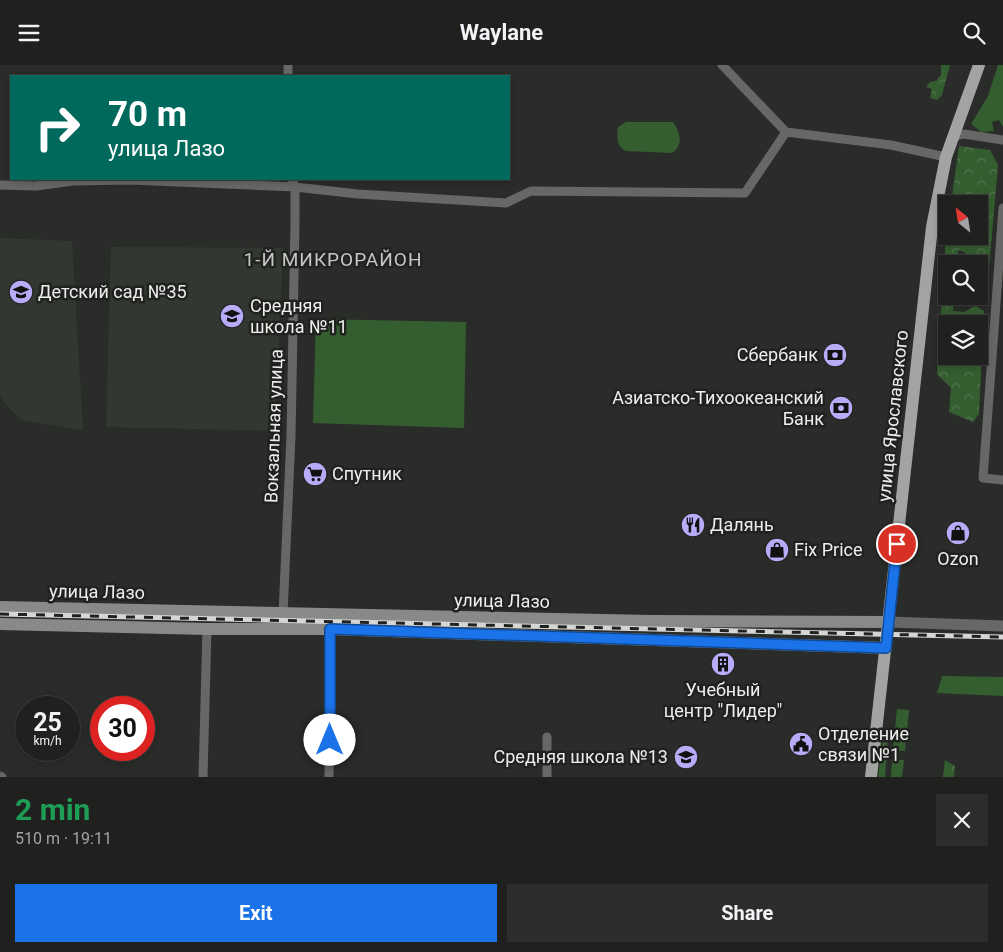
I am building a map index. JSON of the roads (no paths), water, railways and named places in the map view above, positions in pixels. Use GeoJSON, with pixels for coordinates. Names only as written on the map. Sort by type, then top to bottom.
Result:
{"type":"FeatureCollection","features":[{"type":"Feature","properties":{"kind":"main road","name":"улица Ярославского"},"geometry":{"type":"LineString","coordinates":[[871,777],[932,227],[946,157],[979,65]]}},
{"type":"Feature","properties":{"kind":"main road","name":"улица Лазо"},"geometry":{"type":"LineString","coordinates":[[0,607],[283,615],[670,621],[889,622]]}},
{"type":"Feature","properties":{"kind":"main road","name":"улица Лазо"},"geometry":{"type":"LineString","coordinates":[[0,624],[208,629],[330,629],[886,648]]}},
{"type":"Feature","properties":{"kind":"street"},"geometry":{"type":"LineString","coordinates":[[722,65],[786,132],[891,145],[946,157]]}},
{"type":"Feature","properties":{"kind":"street"},"geometry":{"type":"LineString","coordinates":[[0,185],[36,186],[73,181],[130,180],[293,183],[358,194],[506,203],[531,191],[745,193],[786,132]]}},
{"type":"Feature","properties":{"kind":"street"},"geometry":{"type":"LineString","coordinates":[[952,137],[964,134],[1003,140]]}},
{"type":"Feature","properties":{"kind":"street","name":"Вокзальная улица"},"geometry":{"type":"LineString","coordinates":[[283,615],[292,426],[293,183]]}},
{"type":"Feature","properties":{"kind":"street"},"geometry":{"type":"LineString","coordinates":[[1003,208],[983,478],[1003,479]]}},
{"type":"Feature","properties":{"kind":"street","name":"улица Лазо"},"geometry":{"type":"LineString","coordinates":[[889,622],[1003,625]]}},
{"type":"Feature","properties":{"kind":"street"},"geometry":{"type":"LineString","coordinates":[[203,777],[208,629]]}},
{"type":"Feature","properties":{"kind":"street"},"geometry":{"type":"LineString","coordinates":[[329,777],[330,629]]}},
{"type":"Feature","properties":{"kind":"street"},"geometry":{"type":"LineString","coordinates":[[547,737],[547,777]]}},
{"type":"Feature","properties":{"kind":"railway"},"geometry":{"type":"LineString","coordinates":[[0,614],[1003,637]]}},
{"type":"Feature","properties":{"kind":"place","name":"Детский сад №35"},"geometry":{"type":"Point","coordinates":[21,292]}},
{"type":"Feature","properties":{"kind":"place","name":"Средняя школа №11"},"geometry":{"type":"Point","coordinates":[232,316]}},
{"type":"Feature","properties":{"kind":"place","name":"Сбербанк"},"geometry":{"type":"Point","coordinates":[835,355]}},
{"type":"Feature","properties":{"kind":"place","name":"Азиатско-Тихоокеанский Банк"},"geometry":{"type":"Point","coordinates":[841,408]}},
{"type":"Feature","properties":{"kind":"place","name":"Спутник"},"geometry":{"type":"Point","coordinates":[315,474]}},
{"type":"Feature","properties":{"kind":"place","name":"Далянь"},"geometry":{"type":"Point","coordinates":[693,525]}},
{"type":"Feature","properties":{"kind":"place","name":"Ozon"},"geometry":{"type":"Point","coordinates":[958,533]}},
{"type":"Feature","properties":{"kind":"place","name":"Fix Price"},"geometry":{"type":"Point","coordinates":[777,550]}},
{"type":"Feature","properties":{"kind":"place","name":"Учебный центр \"Лидер\""},"geometry":{"type":"Point","coordinates":[723,664]}},
{"type":"Feature","properties":{"kind":"place","name":"Отделение связи №1"},"geometry":{"type":"Point","coordinates":[801,744]}},
{"type":"Feature","properties":{"kind":"place","name":"Средняя школа №13"},"geometry":{"type":"Point","coordinates":[686,757]}},
{"type":"Feature","properties":{"kind":"district","name":"1-Й МИКРОРАЙОН"},"geometry":{"type":"Point","coordinates":[333,259]}}]}
